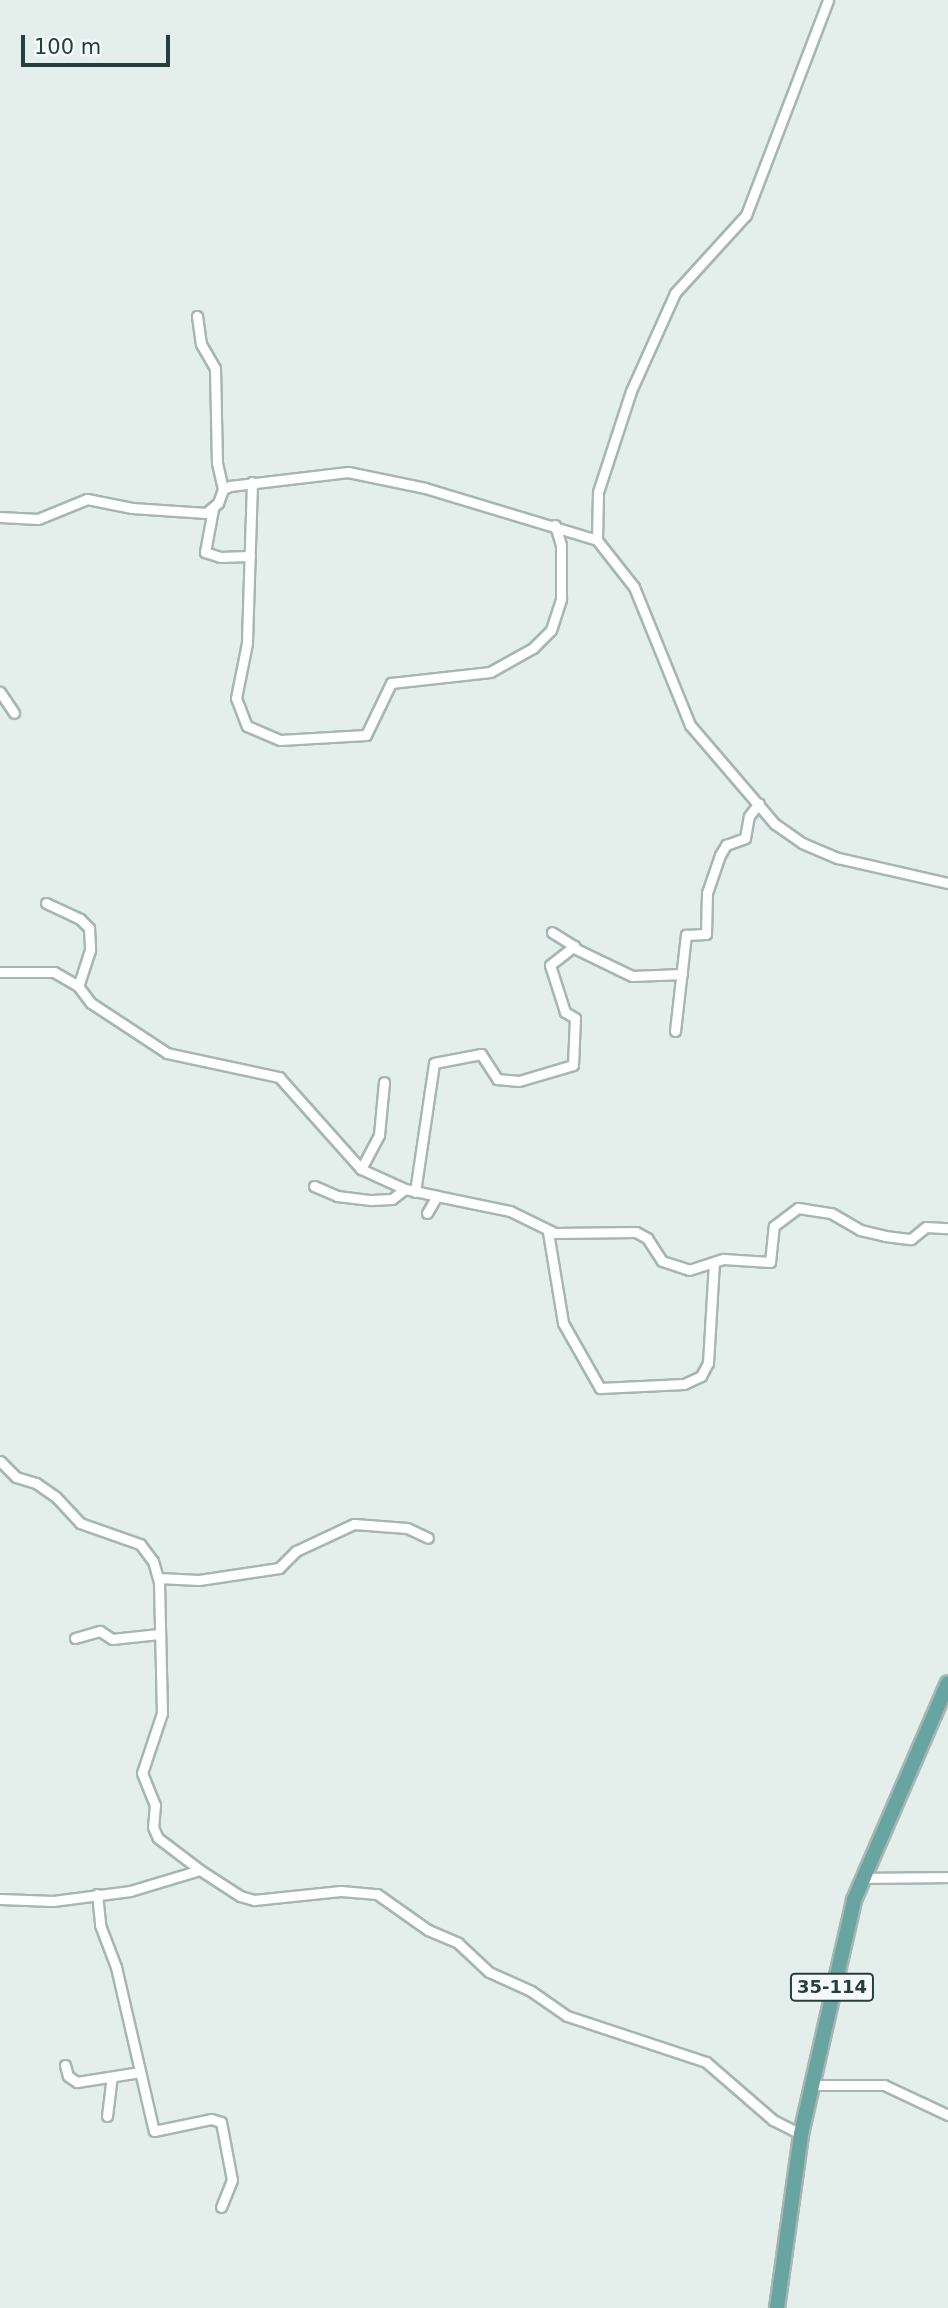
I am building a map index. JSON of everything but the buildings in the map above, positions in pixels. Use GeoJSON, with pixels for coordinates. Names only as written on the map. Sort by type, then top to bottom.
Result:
{"type":"FeatureCollection","features":[{"type":"Feature","properties":{"kind":"main road","name":"35-114"},"geometry":{"type":"LineString","coordinates":[[776,2308],[810,2084],[863,1878],[948,1683]]}},
{"type":"Feature","properties":{"kind":"street"},"geometry":{"type":"LineString","coordinates":[[597,540],[598,492],[631,391],[675,293],[746,215],[828,0]]}},
{"type":"Feature","properties":{"kind":"street"},"geometry":{"type":"LineString","coordinates":[[197,316],[201,344],[215,368],[217,463],[223,489],[213,509],[205,552],[220,558],[250,556]]}},
{"type":"Feature","properties":{"kind":"street"},"geometry":{"type":"LineString","coordinates":[[223,489],[252,482],[361,473],[555,525],[597,540],[634,587],[690,725],[783,831],[817,851],[948,883]]}},
{"type":"Feature","properties":{"kind":"street"},"geometry":{"type":"LineString","coordinates":[[252,482],[250,556],[239,711],[255,733],[280,740],[340,739],[370,732],[391,683],[490,672],[545,638],[556,620],[562,590],[561,545],[555,525]]}},
{"type":"Feature","properties":{"kind":"street"},"geometry":{"type":"LineString","coordinates":[[0,517],[38,519],[87,499],[179,512],[213,509]]}},
{"type":"Feature","properties":{"kind":"street"},"geometry":{"type":"LineString","coordinates":[[0,692],[14,713]]}},
{"type":"Feature","properties":{"kind":"street"},"geometry":{"type":"LineString","coordinates":[[675,1031],[686,935],[702,937],[706,932],[707,893],[719,855],[726,845],[745,838],[749,816],[759,803]]}},
{"type":"Feature","properties":{"kind":"street"},"geometry":{"type":"LineString","coordinates":[[46,903],[80,919],[89,928],[90,950],[78,986]]}},
{"type":"Feature","properties":{"kind":"street"},"geometry":{"type":"LineString","coordinates":[[552,932],[569,939],[574,948],[632,976],[682,974]]}},
{"type":"Feature","properties":{"kind":"street"},"geometry":{"type":"LineString","coordinates":[[415,1192],[434,1063],[481,1054],[497,1079],[519,1081],[573,1065],[575,1018],[565,1013],[550,963],[574,948]]}},
{"type":"Feature","properties":{"kind":"street"},"geometry":{"type":"LineString","coordinates":[[0,972],[54,972],[78,986],[91,1003],[130,1025],[159,1050],[279,1077],[361,1169],[405,1189],[510,1212],[548,1231],[636,1232],[671,1266],[697,1269],[723,1259],[770,1262],[775,1226],[782,1216],[798,1208],[831,1213],[860,1230],[885,1236],[911,1239],[926,1227],[948,1228]]}},
{"type":"Feature","properties":{"kind":"street"},"geometry":{"type":"LineString","coordinates":[[361,1169],[379,1135],[384,1082]]}},
{"type":"Feature","properties":{"kind":"street"},"geometry":{"type":"LineString","coordinates":[[314,1186],[337,1196],[371,1200],[392,1199],[405,1189]]}},
{"type":"Feature","properties":{"kind":"street"},"geometry":{"type":"LineString","coordinates":[[427,1213],[437,1196]]}},
{"type":"Feature","properties":{"kind":"street"},"geometry":{"type":"LineString","coordinates":[[548,1231],[562,1323],[600,1388],[684,1384],[701,1376],[708,1363],[714,1262]]}},
{"type":"Feature","properties":{"kind":"street"},"geometry":{"type":"LineString","coordinates":[[0,1461],[16,1477],[36,1483],[56,1497],[80,1523],[140,1544],[153,1561],[158,1578],[162,1713],[142,1773],[155,1805],[153,1827],[158,1838],[240,1896],[254,1900],[341,1891],[387,1898],[409,1918],[458,1943],[489,1972],[531,1991],[567,2016],[706,2062],[773,2120],[801,2134]]}},
{"type":"Feature","properties":{"kind":"street"},"geometry":{"type":"LineString","coordinates":[[158,1578],[199,1580],[279,1568],[296,1551],[354,1524],[407,1528],[428,1538]]}},
{"type":"Feature","properties":{"kind":"street"},"geometry":{"type":"LineString","coordinates":[[75,1638],[100,1631],[113,1639],[159,1634]]}},
{"type":"Feature","properties":{"kind":"street"},"geometry":{"type":"LineString","coordinates":[[0,1899],[53,1901],[156,1886],[200,1870]]}},
{"type":"Feature","properties":{"kind":"street"},"geometry":{"type":"LineString","coordinates":[[863,1878],[948,1877]]}},
{"type":"Feature","properties":{"kind":"street"},"geometry":{"type":"LineString","coordinates":[[97,1894],[100,1925],[116,1967],[154,2131],[211,2119],[221,2122],[232,2180],[221,2207]]}},
{"type":"Feature","properties":{"kind":"street"},"geometry":{"type":"LineString","coordinates":[[65,2066],[68,2076],[77,2082],[140,2072]]}},
{"type":"Feature","properties":{"kind":"street"},"geometry":{"type":"LineString","coordinates":[[107,2116],[112,2078]]}},
{"type":"Feature","properties":{"kind":"street"},"geometry":{"type":"LineString","coordinates":[[810,2084],[884,2085],[948,2115]]}}]}
